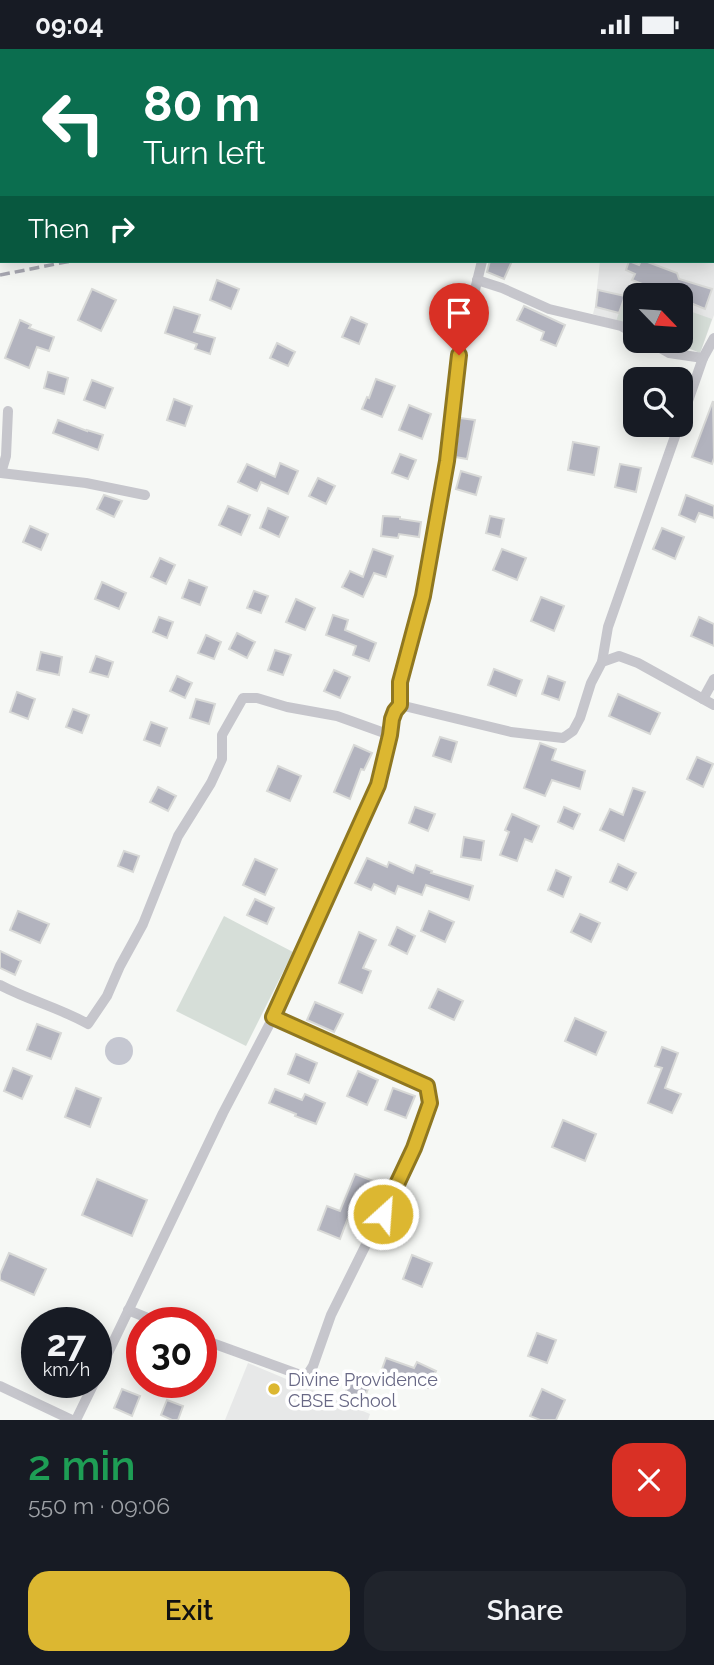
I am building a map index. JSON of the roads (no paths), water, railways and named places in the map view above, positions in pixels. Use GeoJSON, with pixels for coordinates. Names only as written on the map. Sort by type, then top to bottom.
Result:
{"type":"FeatureCollection","features":[{"type":"Feature","properties":{"kind":"street"},"geometry":{"type":"LineString","coordinates":[[129,1307],[223,1113],[273,1017],[378,785],[392,719],[400,705],[400,682],[423,596],[447,461],[459,355],[481,263]]}},
{"type":"Feature","properties":{"kind":"street"},"geometry":{"type":"LineString","coordinates":[[477,280],[550,309],[623,327]]}},
{"type":"Feature","properties":{"kind":"street"},"geometry":{"type":"LineString","coordinates":[[693,386],[703,358],[714,338]]}},
{"type":"Feature","properties":{"kind":"street"},"geometry":{"type":"LineString","coordinates":[[670,353],[703,358]]}},
{"type":"Feature","properties":{"kind":"street"},"geometry":{"type":"LineString","coordinates":[[8,411],[6,456],[1,473],[86,483],[145,495]]}},
{"type":"Feature","properties":{"kind":"street"},"geometry":{"type":"LineString","coordinates":[[400,705],[511,732],[563,738],[573,731],[602,662],[608,627],[675,437]]}},
{"type":"Feature","properties":{"kind":"street"},"geometry":{"type":"LineString","coordinates":[[602,662],[619,656],[638,663],[714,705]]}},
{"type":"Feature","properties":{"kind":"street"},"geometry":{"type":"LineString","coordinates":[[703,699],[714,679]]}},
{"type":"Feature","properties":{"kind":"street"},"geometry":{"type":"LineString","coordinates":[[0,985],[88,1024],[107,996],[142,924],[178,836],[211,783],[222,759],[222,735],[243,698],[257,698],[287,707],[337,716],[390,735]]}},
{"type":"Feature","properties":{"kind":"street"},"geometry":{"type":"LineString","coordinates":[[217,1345],[306,1377],[313,1366],[331,1315],[414,1148],[430,1103],[427,1086],[273,1017]]}},
{"type":"Feature","properties":{"kind":"street"},"geometry":{"type":"LineString","coordinates":[[112,1344],[126,1314]]}},
{"type":"Feature","properties":{"kind":"street"},"geometry":{"type":"LineString","coordinates":[[0,1386],[74,1420],[86,1398]]}},
{"type":"Feature","properties":{"kind":"railway"},"geometry":{"type":"LineString","coordinates":[[0,275],[61,263]]}},
{"type":"Feature","properties":{"kind":"place","name":"Divine Providence CBSE School"},"geometry":{"type":"Point","coordinates":[274,1389]}}]}
